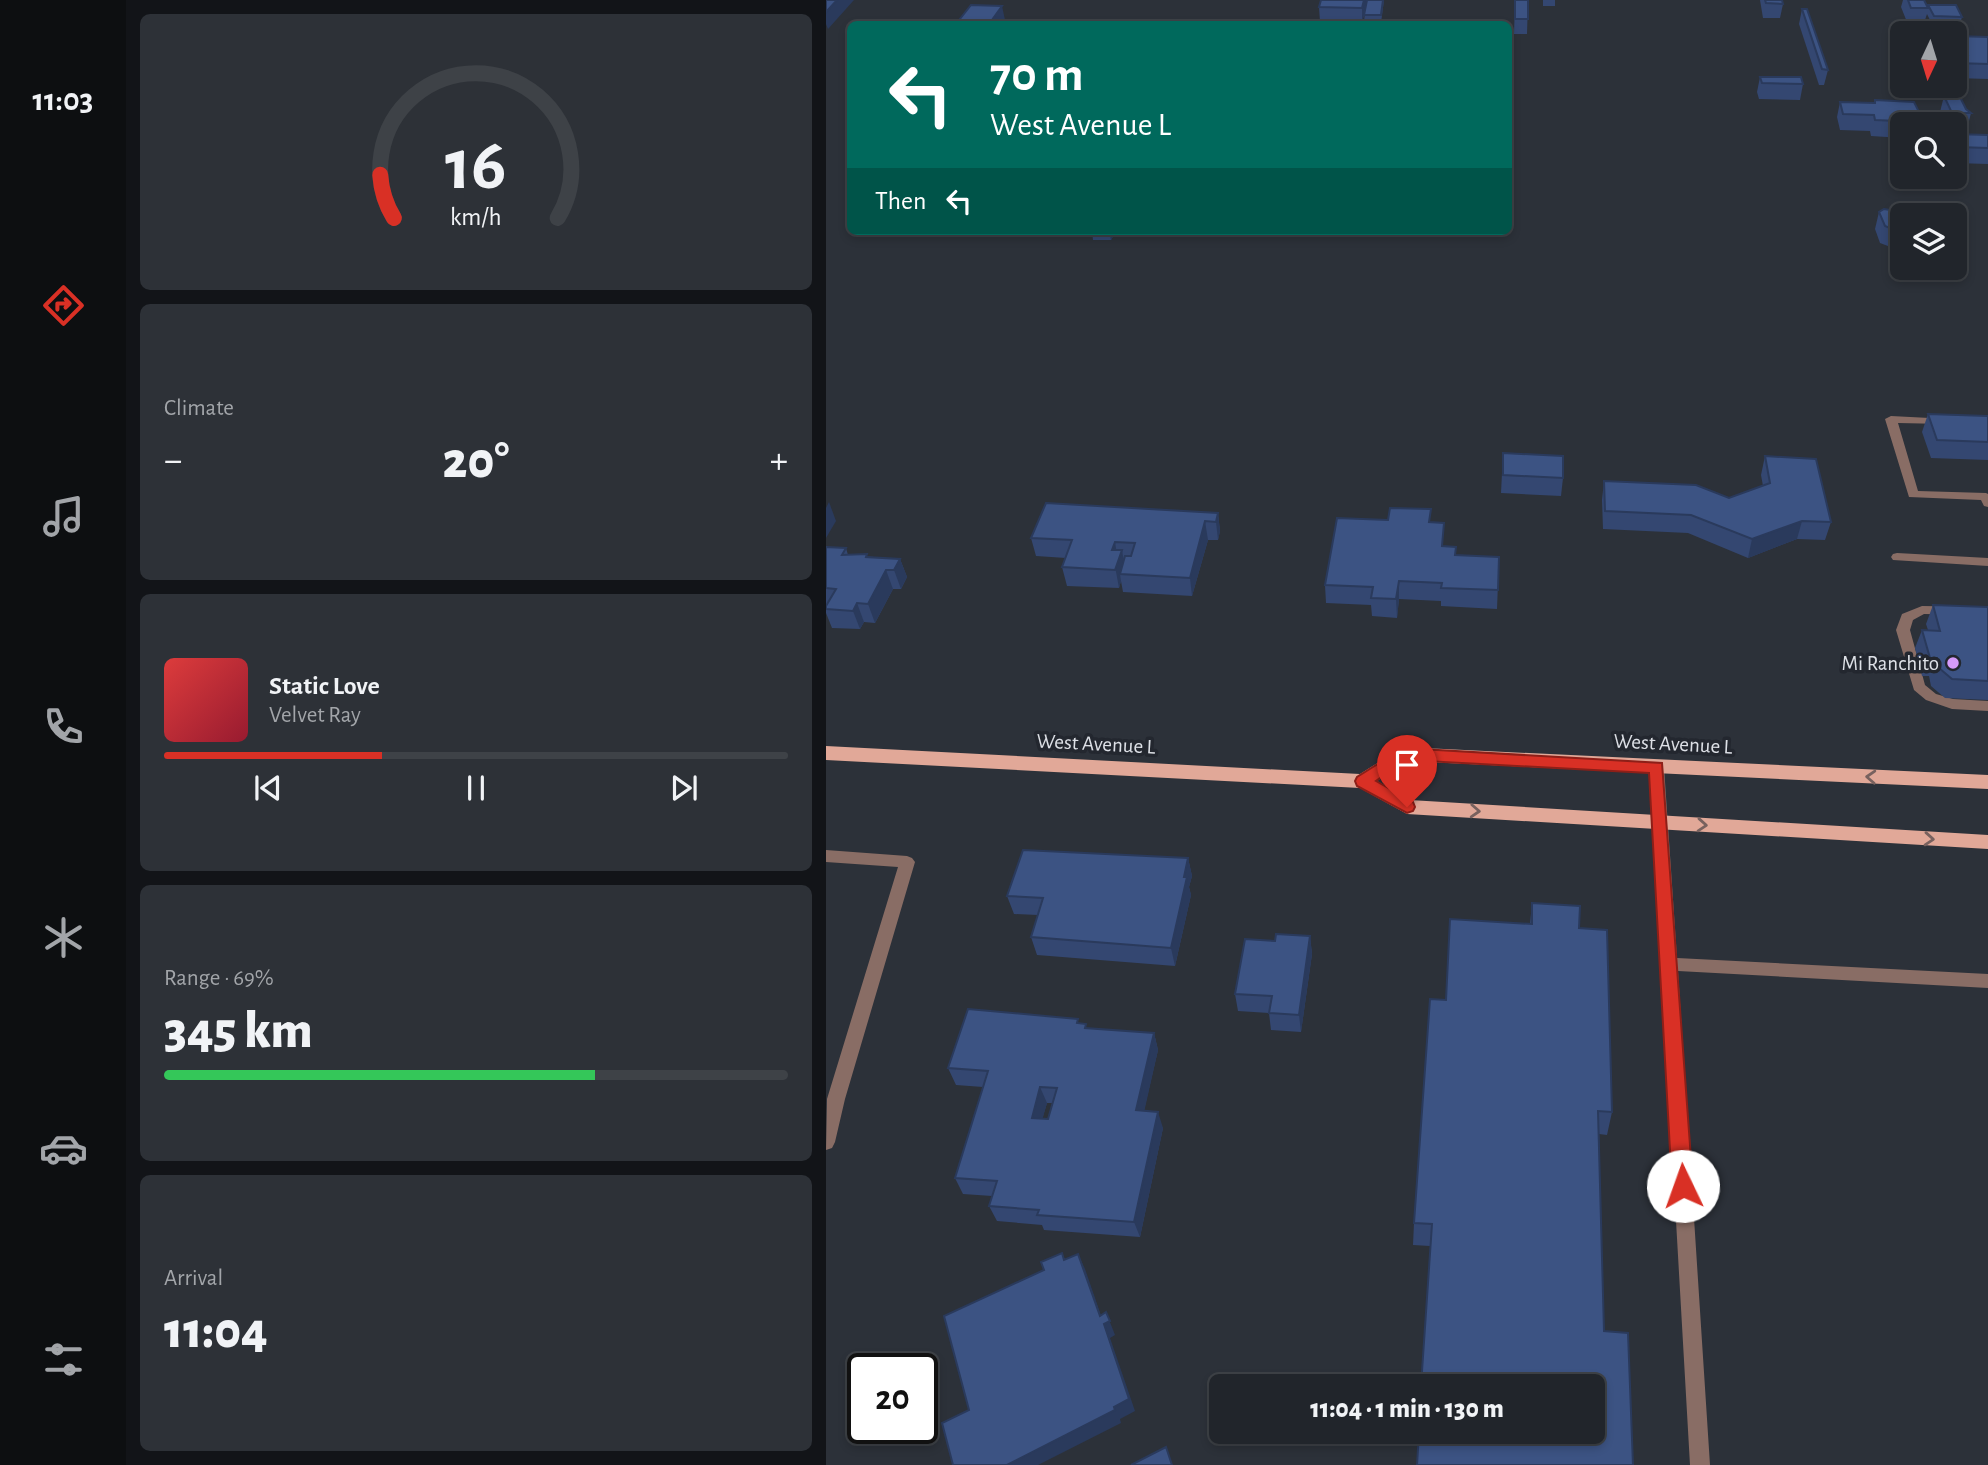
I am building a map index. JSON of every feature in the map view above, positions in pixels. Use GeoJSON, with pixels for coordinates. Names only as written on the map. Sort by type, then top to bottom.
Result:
{"type":"FeatureCollection","features":[{"type":"Feature","properties":{"kind":"main road","name":"West Avenue L"},"geometry":{"type":"LineString","coordinates":[[826,753],[1363,781],[1407,807],[1988,842]]}},
{"type":"Feature","properties":{"kind":"main road","name":"West Avenue L"},"geometry":{"type":"LineString","coordinates":[[1363,781],[1403,754],[1988,782]]}},
{"type":"Feature","properties":{"kind":"street"},"geometry":{"type":"LineString","coordinates":[[1960,422],[1891,419],[1913,494],[1986,497],[1988,503]]}},
{"type":"Feature","properties":{"kind":"street"},"geometry":{"type":"LineString","coordinates":[[1897,558],[1988,562]]}},
{"type":"Feature","properties":{"kind":"street"},"geometry":{"type":"LineString","coordinates":[[1988,611],[1922,610],[1907,617],[1903,630],[1919,687],[1931,698],[1952,704],[1988,706]]}},
{"type":"Feature","properties":{"kind":"street"},"geometry":{"type":"LineString","coordinates":[[1657,767],[1700,1465]]}},
{"type":"Feature","properties":{"kind":"street"},"geometry":{"type":"LineString","coordinates":[[826,856],[908,862],[836,1099],[826,1142]]}},
{"type":"Feature","properties":{"kind":"street"},"geometry":{"type":"LineString","coordinates":[[1669,964],[1988,981]]}},
{"type":"Feature","properties":{"kind":"building"},"geometry":{"type":"Polygon","coordinates":[[[826,0],[837,0],[826,12],[826,0]]]}},
{"type":"Feature","properties":{"kind":"building"},"geometry":{"type":"Polygon","coordinates":[[[1321,0],[1364,0],[1362,8],[1319,7],[1321,0]]]}},
{"type":"Feature","properties":{"kind":"building"},"geometry":{"type":"Polygon","coordinates":[[[1367,0],[1383,0],[1381,15],[1364,15],[1367,0]]]}},
{"type":"Feature","properties":{"kind":"building"},"geometry":{"type":"Polygon","coordinates":[[[1515,0],[1528,0],[1528,19],[1515,19],[1515,0]]]}},
{"type":"Feature","properties":{"kind":"building"},"geometry":{"type":"Polygon","coordinates":[[[1765,0],[1782,0],[1783,4],[1766,3],[1765,0]]]}},
{"type":"Feature","properties":{"kind":"building"},"geometry":{"type":"Polygon","coordinates":[[[1908,0],[1924,0],[1928,8],[1911,8],[1908,0]]]}},
{"type":"Feature","properties":{"kind":"building"},"geometry":{"type":"Polygon","coordinates":[[[971,5],[1002,6],[991,21],[958,21],[971,5]]]}},
{"type":"Feature","properties":{"kind":"building"},"geometry":{"type":"Polygon","coordinates":[[[1928,5],[1956,5],[1962,17],[1934,16],[1928,5]]]}},
{"type":"Feature","properties":{"kind":"building"},"geometry":{"type":"Polygon","coordinates":[[[1802,9],[1807,9],[1828,70],[1822,69],[1802,9]]]}},
{"type":"Feature","properties":{"kind":"building"},"geometry":{"type":"Polygon","coordinates":[[[1967,36],[1988,37],[1988,64],[1967,63],[1967,36]]]}},
{"type":"Feature","properties":{"kind":"building"},"geometry":{"type":"Polygon","coordinates":[[[1760,77],[1801,77],[1803,84],[1762,83],[1760,77]]]}},
{"type":"Feature","properties":{"kind":"building"},"geometry":{"type":"Polygon","coordinates":[[[1945,98],[1960,98],[1971,113],[1967,112],[1952,112],[1945,98]]]}},
{"type":"Feature","properties":{"kind":"building"},"geometry":{"type":"Polygon","coordinates":[[[1875,100],[1914,102],[1919,112],[1890,112],[1890,121],[1875,120],[1874,115],[1843,114],[1840,102],[1875,103],[1875,100]]]}},
{"type":"Feature","properties":{"kind":"building"},"geometry":{"type":"Polygon","coordinates":[[[1967,134],[1988,135],[1988,148],[1967,147],[1967,134]]]}},
{"type":"Feature","properties":{"kind":"building"},"geometry":{"type":"Polygon","coordinates":[[[1890,210],[1890,228],[1885,226],[1879,212],[1890,210]]]}},
{"type":"Feature","properties":{"kind":"building"},"geometry":{"type":"Polygon","coordinates":[[[1928,414],[1988,416],[1988,442],[1937,440],[1928,414]]]}},
{"type":"Feature","properties":{"kind":"building"},"geometry":{"type":"Polygon","coordinates":[[[1503,453],[1563,456],[1563,478],[1503,475],[1503,453]]]}},
{"type":"Feature","properties":{"kind":"building"},"geometry":{"type":"Polygon","coordinates":[[[1765,456],[1816,459],[1831,522],[1802,521],[1752,539],[1691,515],[1605,511],[1604,481],[1696,485],[1729,498],[1770,483],[1765,456]]]}},
{"type":"Feature","properties":{"kind":"building"},"geometry":{"type":"Polygon","coordinates":[[[1046,503],[1218,513],[1216,522],[1205,521],[1190,578],[1120,574],[1125,556],[1131,556],[1135,543],[1115,542],[1112,550],[1122,550],[1115,570],[1062,567],[1072,540],[1031,538],[1046,503]]]}},
{"type":"Feature","properties":{"kind":"building"},"geometry":{"type":"Polygon","coordinates":[[[1390,508],[1431,509],[1429,522],[1444,523],[1442,546],[1456,547],[1455,555],[1499,557],[1498,590],[1441,588],[1442,583],[1399,581],[1396,599],[1371,598],[1373,587],[1325,585],[1337,518],[1388,520],[1390,508]]]}},
{"type":"Feature","properties":{"kind":"building"},"geometry":{"type":"Polygon","coordinates":[[[826,547],[846,548],[842,555],[867,554],[866,557],[900,559],[894,570],[886,570],[868,604],[857,603],[853,611],[826,609],[836,589],[826,588],[826,547]]]}},
{"type":"Feature","properties":{"kind":"building","name":"Mi Ranchito"},"geometry":{"type":"Polygon","coordinates":[[[1933,605],[1988,607],[1988,681],[1952,679],[1939,668],[1937,658],[1930,658],[1922,630],[1940,631],[1933,605]]]}},
{"type":"Feature","properties":{"kind":"building"},"geometry":{"type":"Polygon","coordinates":[[[1023,850],[1188,858],[1184,877],[1187,877],[1171,948],[1031,937],[1043,898],[1007,896],[1023,850]]]}},
{"type":"Feature","properties":{"kind":"building"},"geometry":{"type":"Polygon","coordinates":[[[1532,903],[1580,906],[1579,928],[1607,930],[1612,1112],[1598,1111],[1604,1331],[1628,1333],[1633,1465],[1417,1465],[1418,1444],[1605,1444],[1605,1374],[1422,1374],[1432,1224],[1414,1223],[1430,999],[1446,1000],[1450,919],[1532,924],[1532,903]]]}},
{"type":"Feature","properties":{"kind":"building"},"geometry":{"type":"Polygon","coordinates":[[[1276,934],[1310,936],[1299,1015],[1269,1013],[1272,996],[1235,994],[1245,939],[1275,941],[1276,934]]]}},
{"type":"Feature","properties":{"kind":"building"},"geometry":{"type":"Polygon","coordinates":[[[968,1009],[1078,1019],[1077,1023],[1086,1024],[1085,1028],[1154,1033],[1136,1110],[1158,1112],[1134,1222],[1037,1215],[1039,1210],[989,1206],[997,1181],[955,1178],[988,1071],[948,1068],[968,1009]],[[1040,1087],[1032,1118],[1048,1119],[1057,1088],[1040,1087]]]}},
{"type":"Feature","properties":{"kind":"building"},"geometry":{"type":"Polygon","coordinates":[[[1062,1253],[1064,1260],[1078,1254],[1100,1316],[1106,1312],[1110,1321],[1104,1324],[1129,1399],[1114,1407],[1115,1410],[1007,1465],[953,1465],[942,1423],[969,1410],[944,1316],[1044,1270],[1041,1262],[1062,1253]]]}},
{"type":"Feature","properties":{"kind":"building"},"geometry":{"type":"Polygon","coordinates":[[[1166,1447],[1172,1465],[1131,1465],[1166,1447]]]}},
{"type":"Feature","properties":{"kind":"place","name":"Mi Ranchito"},"geometry":{"type":"Point","coordinates":[1953,663]}},
{"type":"Feature","properties":{"kind":"route"},"geometry":{"type":"LineString","coordinates":[[1407,807],[1363,781],[1403,754],[1657,767],[1683,1186]]}}]}
